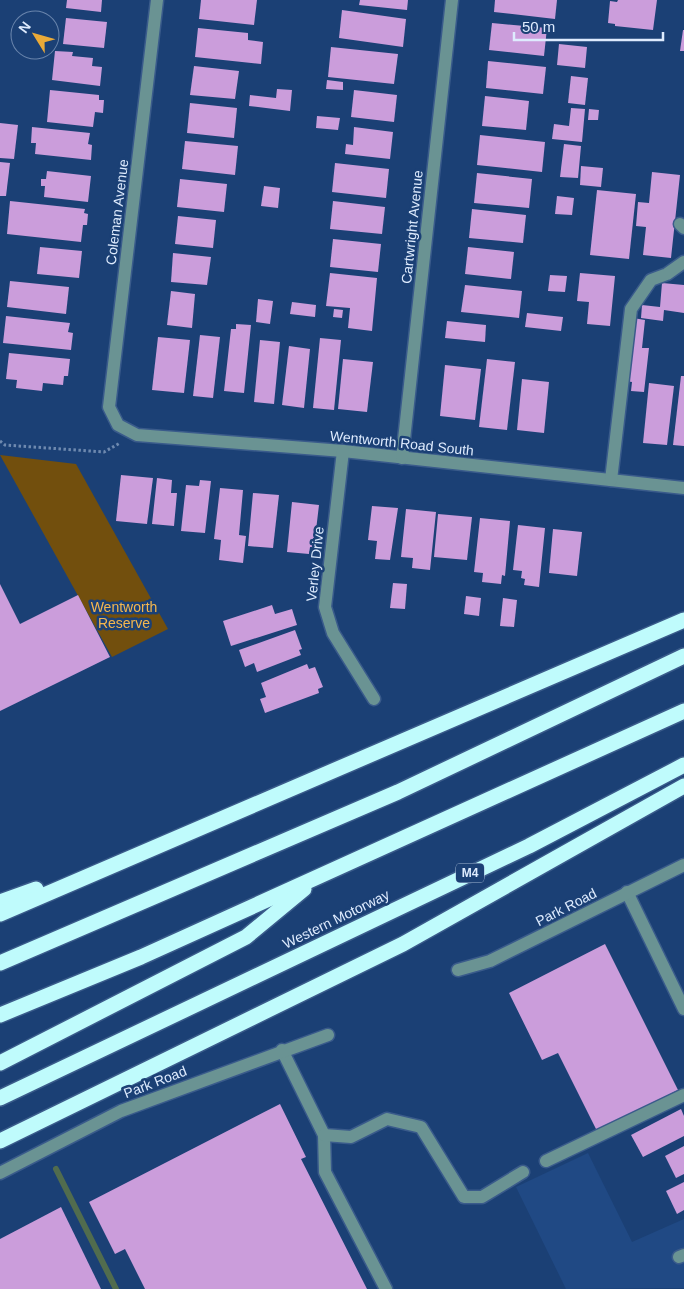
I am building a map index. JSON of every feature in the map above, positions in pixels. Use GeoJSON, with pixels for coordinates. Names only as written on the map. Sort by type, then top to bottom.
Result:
{"type":"FeatureCollection","features":[{"type":"Feature","properties":{"kind":"highway"},"geometry":{"type":"LineString","coordinates":[[0,914],[87,878],[154,846],[684,620]]}},
{"type":"Feature","properties":{"kind":"highway"},"geometry":{"type":"LineString","coordinates":[[0,963],[398,792],[684,656]]}},
{"type":"Feature","properties":{"kind":"highway"},"geometry":{"type":"LineString","coordinates":[[2,1014],[141,957],[684,711]]}},
{"type":"Feature","properties":{"kind":"highway","name":"Western Motorway"},"geometry":{"type":"LineString","coordinates":[[0,1098],[529,846],[684,765]]}},
{"type":"Feature","properties":{"kind":"highway"},"geometry":{"type":"LineString","coordinates":[[0,1141],[403,944],[684,786]]}},
{"type":"Feature","properties":{"kind":"highway"},"geometry":{"type":"LineString","coordinates":[[0,902],[154,846]]}},
{"type":"Feature","properties":{"kind":"highway"},"geometry":{"type":"LineString","coordinates":[[0,1063],[246,937],[321,875]]}},
{"type":"Feature","properties":{"kind":"highway"},"geometry":{"type":"LineString","coordinates":[[0,952],[34,948]]}},
{"type":"Feature","properties":{"kind":"street","name":"Coleman Avenue"},"geometry":{"type":"LineString","coordinates":[[118,425],[110,407],[157,0]]}},
{"type":"Feature","properties":{"kind":"street","name":"Cartwright Avenue"},"geometry":{"type":"LineString","coordinates":[[402,458],[452,0]]}},
{"type":"Feature","properties":{"kind":"street"},"geometry":{"type":"LineString","coordinates":[[611,480],[631,309],[651,280],[667,274],[684,262]]}},
{"type":"Feature","properties":{"kind":"street","name":"Wentworth Road South"},"geometry":{"type":"LineString","coordinates":[[118,425],[137,435],[343,451],[684,488]]}},
{"type":"Feature","properties":{"kind":"street","name":"Verley Drive"},"geometry":{"type":"LineString","coordinates":[[343,451],[325,607],[333,633],[374,698]]}},
{"type":"Feature","properties":{"kind":"street","name":"Park Road"},"geometry":{"type":"LineString","coordinates":[[458,970],[490,962],[684,865]]}},
{"type":"Feature","properties":{"kind":"street"},"geometry":{"type":"LineString","coordinates":[[627,892],[684,1009]]}},
{"type":"Feature","properties":{"kind":"street","name":"Park Road"},"geometry":{"type":"LineString","coordinates":[[0,1173],[121,1111],[282,1050],[328,1035]]}},
{"type":"Feature","properties":{"kind":"street"},"geometry":{"type":"LineString","coordinates":[[282,1050],[324,1134],[325,1172],[386,1289]]}},
{"type":"Feature","properties":{"kind":"street"},"geometry":{"type":"LineString","coordinates":[[546,1161],[684,1095]]}},
{"type":"Feature","properties":{"kind":"street"},"geometry":{"type":"LineString","coordinates":[[324,1134],[351,1137],[387,1119],[421,1127],[464,1197],[482,1197],[523,1172]]}},
{"type":"Feature","properties":{"kind":"path"},"geometry":{"type":"LineString","coordinates":[[0,441],[5,445],[104,452],[137,435]]}},
{"type":"Feature","properties":{"kind":"shaded area"},"geometry":{"type":"Polygon","coordinates":[[[588,1153],[632,1242],[684,1219],[684,1288],[566,1289],[516,1187],[588,1153]]]}},
{"type":"Feature","properties":{"kind":"green space","name":"Wentworth Reserve"},"geometry":{"type":"Polygon","coordinates":[[[0,455],[76,464],[168,629],[112,657],[0,455]]]}},
{"type":"Feature","properties":{"kind":"building"},"geometry":{"type":"Polygon","coordinates":[[[67,0],[102,0],[101,12],[66,8],[67,0]]]}},
{"type":"Feature","properties":{"kind":"building"},"geometry":{"type":"Polygon","coordinates":[[[201,0],[257,0],[254,25],[199,19],[201,0]]]}},
{"type":"Feature","properties":{"kind":"building"},"geometry":{"type":"Polygon","coordinates":[[[360,0],[408,0],[407,10],[359,5],[360,0]]]}},
{"type":"Feature","properties":{"kind":"building"},"geometry":{"type":"Polygon","coordinates":[[[495,0],[557,0],[555,19],[494,12],[495,0]]]}},
{"type":"Feature","properties":{"kind":"building"},"geometry":{"type":"Polygon","coordinates":[[[618,0],[657,0],[653,30],[615,26],[615,24],[608,23],[610,1],[617,2],[618,0]]]}},
{"type":"Feature","properties":{"kind":"building"},"geometry":{"type":"Polygon","coordinates":[[[342,10],[406,19],[403,47],[339,38],[342,10]]]}},
{"type":"Feature","properties":{"kind":"building"},"geometry":{"type":"Polygon","coordinates":[[[66,18],[107,22],[104,48],[63,44],[66,18]]]}},
{"type":"Feature","properties":{"kind":"building"},"geometry":{"type":"Polygon","coordinates":[[[492,23],[547,28],[544,56],[489,50],[492,23]]]}},
{"type":"Feature","properties":{"kind":"building"},"geometry":{"type":"Polygon","coordinates":[[[198,28],[248,33],[248,40],[263,42],[261,64],[195,57],[198,28]]]}},
{"type":"Feature","properties":{"kind":"building"},"geometry":{"type":"Polygon","coordinates":[[[683,30],[684,51],[680,51],[683,30]]]}},
{"type":"Feature","properties":{"kind":"building"},"geometry":{"type":"Polygon","coordinates":[[[559,44],[587,47],[585,68],[557,65],[559,44]]]}},
{"type":"Feature","properties":{"kind":"building"},"geometry":{"type":"Polygon","coordinates":[[[331,47],[398,54],[394,84],[328,77],[331,47]]]}},
{"type":"Feature","properties":{"kind":"building"},"geometry":{"type":"Polygon","coordinates":[[[60,51],[73,52],[72,56],[93,58],[92,66],[102,67],[100,86],[52,80],[54,60],[60,60],[60,51]]]}},
{"type":"Feature","properties":{"kind":"building"},"geometry":{"type":"Polygon","coordinates":[[[488,61],[546,67],[543,94],[486,88],[488,61]]]}},
{"type":"Feature","properties":{"kind":"building"},"geometry":{"type":"Polygon","coordinates":[[[194,66],[239,71],[235,99],[190,95],[194,66]]]}},
{"type":"Feature","properties":{"kind":"building"},"geometry":{"type":"Polygon","coordinates":[[[571,76],[588,78],[585,105],[568,103],[571,76]]]}},
{"type":"Feature","properties":{"kind":"building"},"geometry":{"type":"Polygon","coordinates":[[[327,80],[343,82],[343,90],[326,89],[327,80]]]}},
{"type":"Feature","properties":{"kind":"building"},"geometry":{"type":"Polygon","coordinates":[[[277,89],[292,90],[290,111],[249,106],[250,95],[276,98],[277,89]]]}},
{"type":"Feature","properties":{"kind":"building"},"geometry":{"type":"Polygon","coordinates":[[[50,90],[99,95],[99,100],[104,100],[103,113],[95,112],[93,127],[47,122],[50,90]]]}},
{"type":"Feature","properties":{"kind":"building"},"geometry":{"type":"Polygon","coordinates":[[[354,90],[397,95],[394,122],[351,117],[354,90]]]}},
{"type":"Feature","properties":{"kind":"building"},"geometry":{"type":"Polygon","coordinates":[[[485,96],[529,101],[526,130],[482,126],[485,96]]]}},
{"type":"Feature","properties":{"kind":"building"},"geometry":{"type":"Polygon","coordinates":[[[190,103],[237,108],[234,138],[187,133],[190,103]]]}},
{"type":"Feature","properties":{"kind":"building"},"geometry":{"type":"Polygon","coordinates":[[[571,108],[585,109],[582,142],[552,139],[554,124],[569,126],[571,108]]]}},
{"type":"Feature","properties":{"kind":"building"},"geometry":{"type":"Polygon","coordinates":[[[589,109],[599,110],[598,120],[588,120],[589,109]]]}},
{"type":"Feature","properties":{"kind":"building"},"geometry":{"type":"Polygon","coordinates":[[[317,116],[340,118],[338,130],[316,128],[317,116]]]}},
{"type":"Feature","properties":{"kind":"building"},"geometry":{"type":"Polygon","coordinates":[[[0,123],[18,125],[14,159],[0,158],[0,123]]]}},
{"type":"Feature","properties":{"kind":"building"},"geometry":{"type":"Polygon","coordinates":[[[32,127],[90,133],[88,144],[92,145],[91,160],[35,154],[36,143],[31,143],[32,127]]]}},
{"type":"Feature","properties":{"kind":"building"},"geometry":{"type":"Polygon","coordinates":[[[354,127],[393,132],[390,159],[345,154],[346,144],[353,145],[354,127]]]}},
{"type":"Feature","properties":{"kind":"building"},"geometry":{"type":"Polygon","coordinates":[[[480,135],[545,142],[542,172],[477,165],[480,135]]]}},
{"type":"Feature","properties":{"kind":"building"},"geometry":{"type":"Polygon","coordinates":[[[185,141],[238,146],[235,175],[182,169],[185,141]]]}},
{"type":"Feature","properties":{"kind":"building"},"geometry":{"type":"Polygon","coordinates":[[[564,144],[581,146],[578,178],[560,177],[564,144]]]}},
{"type":"Feature","properties":{"kind":"building"},"geometry":{"type":"Polygon","coordinates":[[[0,162],[10,163],[6,196],[0,196],[0,162]]]}},
{"type":"Feature","properties":{"kind":"building"},"geometry":{"type":"Polygon","coordinates":[[[335,163],[389,169],[386,198],[332,192],[335,163]]]}},
{"type":"Feature","properties":{"kind":"building"},"geometry":{"type":"Polygon","coordinates":[[[581,166],[603,168],[601,187],[580,185],[581,166]]]}},
{"type":"Feature","properties":{"kind":"building"},"geometry":{"type":"Polygon","coordinates":[[[47,171],[91,176],[88,202],[44,197],[45,186],[41,186],[41,179],[46,179],[47,171]]]}},
{"type":"Feature","properties":{"kind":"building"},"geometry":{"type":"Polygon","coordinates":[[[652,172],[680,175],[671,258],[643,255],[646,227],[636,226],[638,202],[649,203],[652,172]]]}},
{"type":"Feature","properties":{"kind":"building"},"geometry":{"type":"Polygon","coordinates":[[[477,173],[532,179],[529,208],[474,203],[477,173]]]}},
{"type":"Feature","properties":{"kind":"building"},"geometry":{"type":"Polygon","coordinates":[[[180,179],[227,184],[224,212],[177,207],[180,179]]]}},
{"type":"Feature","properties":{"kind":"building"},"geometry":{"type":"Polygon","coordinates":[[[264,186],[280,188],[278,208],[261,206],[264,186]]]}},
{"type":"Feature","properties":{"kind":"building"},"geometry":{"type":"Polygon","coordinates":[[[597,190],[636,194],[629,259],[590,255],[597,190]]]}},
{"type":"Feature","properties":{"kind":"building"},"geometry":{"type":"Polygon","coordinates":[[[557,196],[574,198],[572,215],[555,214],[557,196]]]}},
{"type":"Feature","properties":{"kind":"building"},"geometry":{"type":"Polygon","coordinates":[[[10,201],[85,209],[84,213],[88,214],[87,225],[83,225],[81,242],[7,234],[10,201]]]}},
{"type":"Feature","properties":{"kind":"building"},"geometry":{"type":"Polygon","coordinates":[[[333,201],[385,207],[382,234],[330,229],[333,201]]]}},
{"type":"Feature","properties":{"kind":"building"},"geometry":{"type":"Polygon","coordinates":[[[472,209],[526,215],[523,243],[469,238],[472,209]]]}},
{"type":"Feature","properties":{"kind":"building"},"geometry":{"type":"Polygon","coordinates":[[[178,216],[216,220],[213,248],[175,244],[178,216]]]}},
{"type":"Feature","properties":{"kind":"building"},"geometry":{"type":"Polygon","coordinates":[[[333,239],[381,244],[378,272],[330,267],[333,239]]]}},
{"type":"Feature","properties":{"kind":"building"},"geometry":{"type":"Polygon","coordinates":[[[40,247],[82,251],[79,278],[37,274],[40,247]]]}},
{"type":"Feature","properties":{"kind":"building"},"geometry":{"type":"Polygon","coordinates":[[[468,247],[514,252],[511,279],[465,274],[468,247]]]}},
{"type":"Feature","properties":{"kind":"building"},"geometry":{"type":"Polygon","coordinates":[[[173,253],[211,257],[207,285],[171,282],[173,253]]]}},
{"type":"Feature","properties":{"kind":"building"},"geometry":{"type":"Polygon","coordinates":[[[330,273],[377,278],[372,331],[348,328],[350,308],[326,306],[330,273]]]}},
{"type":"Feature","properties":{"kind":"building"},"geometry":{"type":"Polygon","coordinates":[[[580,273],[615,276],[610,326],[587,324],[589,302],[577,301],[580,273]]]}},
{"type":"Feature","properties":{"kind":"building"},"geometry":{"type":"Polygon","coordinates":[[[550,275],[567,276],[565,292],[548,291],[550,275]]]}},
{"type":"Feature","properties":{"kind":"building"},"geometry":{"type":"Polygon","coordinates":[[[10,281],[69,287],[66,314],[7,307],[10,281]]]}},
{"type":"Feature","properties":{"kind":"building"},"geometry":{"type":"Polygon","coordinates":[[[662,283],[684,285],[684,313],[664,310],[663,321],[641,318],[642,305],[660,307],[662,283]]]}},
{"type":"Feature","properties":{"kind":"building"},"geometry":{"type":"Polygon","coordinates":[[[465,285],[522,291],[519,318],[461,312],[465,285]]]}},
{"type":"Feature","properties":{"kind":"building"},"geometry":{"type":"Polygon","coordinates":[[[171,291],[195,294],[192,328],[167,325],[171,291]]]}},
{"type":"Feature","properties":{"kind":"building"},"geometry":{"type":"Polygon","coordinates":[[[258,299],[273,301],[270,324],[256,322],[258,299]]]}},
{"type":"Feature","properties":{"kind":"building"},"geometry":{"type":"Polygon","coordinates":[[[292,302],[316,305],[315,317],[290,314],[292,302]]]}},
{"type":"Feature","properties":{"kind":"building"},"geometry":{"type":"Polygon","coordinates":[[[334,309],[343,310],[342,318],[333,317],[334,309]]]}},
{"type":"Feature","properties":{"kind":"building"},"geometry":{"type":"Polygon","coordinates":[[[527,313],[563,317],[561,331],[525,327],[527,313]]]}},
{"type":"Feature","properties":{"kind":"building"},"geometry":{"type":"Polygon","coordinates":[[[6,316],[70,323],[68,332],[73,333],[71,350],[3,343],[6,316]]]}},
{"type":"Feature","properties":{"kind":"building"},"geometry":{"type":"Polygon","coordinates":[[[633,318],[645,320],[642,348],[649,348],[644,392],[631,391],[632,382],[626,381],[633,318]]]}},
{"type":"Feature","properties":{"kind":"building"},"geometry":{"type":"Polygon","coordinates":[[[447,321],[486,325],[485,342],[445,338],[447,321]]]}},
{"type":"Feature","properties":{"kind":"building"},"geometry":{"type":"Polygon","coordinates":[[[236,324],[251,325],[244,393],[224,391],[231,329],[236,329],[236,324]]]}},
{"type":"Feature","properties":{"kind":"building"},"geometry":{"type":"Polygon","coordinates":[[[200,335],[220,337],[213,398],[193,396],[200,335]]]}},
{"type":"Feature","properties":{"kind":"building"},"geometry":{"type":"Polygon","coordinates":[[[158,337],[190,340],[184,393],[152,390],[158,337]]]}},
{"type":"Feature","properties":{"kind":"building"},"geometry":{"type":"Polygon","coordinates":[[[320,338],[341,340],[334,410],[313,408],[320,338]]]}},
{"type":"Feature","properties":{"kind":"building"},"geometry":{"type":"Polygon","coordinates":[[[260,340],[280,342],[274,404],[254,402],[260,340]]]}},
{"type":"Feature","properties":{"kind":"building"},"geometry":{"type":"Polygon","coordinates":[[[289,346],[310,349],[304,408],[282,405],[289,346]]]}},
{"type":"Feature","properties":{"kind":"building"},"geometry":{"type":"Polygon","coordinates":[[[9,353],[70,359],[68,376],[64,376],[63,385],[43,383],[42,391],[16,388],[17,380],[6,379],[9,353]]]}},
{"type":"Feature","properties":{"kind":"building"},"geometry":{"type":"Polygon","coordinates":[[[343,359],[373,362],[367,412],[338,409],[343,359]]]}},
{"type":"Feature","properties":{"kind":"building"},"geometry":{"type":"Polygon","coordinates":[[[487,359],[515,362],[507,430],[479,427],[487,359]]]}},
{"type":"Feature","properties":{"kind":"building"},"geometry":{"type":"Polygon","coordinates":[[[445,365],[481,369],[475,420],[440,416],[445,365]]]}},
{"type":"Feature","properties":{"kind":"building"},"geometry":{"type":"Polygon","coordinates":[[[681,376],[684,376],[684,446],[673,445],[681,376]]]}},
{"type":"Feature","properties":{"kind":"building"},"geometry":{"type":"Polygon","coordinates":[[[522,379],[549,382],[544,433],[517,430],[522,379]]]}},
{"type":"Feature","properties":{"kind":"building"},"geometry":{"type":"Polygon","coordinates":[[[649,383],[674,386],[667,445],[643,443],[649,383]]]}},
{"type":"Feature","properties":{"kind":"building"},"geometry":{"type":"Polygon","coordinates":[[[121,475],[153,478],[147,524],[116,521],[121,475]]]}},
{"type":"Feature","properties":{"kind":"building"},"geometry":{"type":"Polygon","coordinates":[[[157,478],[172,480],[171,493],[177,493],[174,526],[152,524],[157,478]]]}},
{"type":"Feature","properties":{"kind":"building"},"geometry":{"type":"Polygon","coordinates":[[[200,480],[211,481],[205,533],[181,531],[186,485],[199,486],[200,480]]]}},
{"type":"Feature","properties":{"kind":"building"},"geometry":{"type":"Polygon","coordinates":[[[220,488],[243,490],[239,535],[246,536],[243,563],[219,560],[221,540],[214,539],[220,488]]]}},
{"type":"Feature","properties":{"kind":"building"},"geometry":{"type":"Polygon","coordinates":[[[253,493],[279,495],[273,548],[248,546],[253,493]]]}},
{"type":"Feature","properties":{"kind":"building"},"geometry":{"type":"Polygon","coordinates":[[[292,502],[319,505],[314,547],[310,547],[309,554],[287,552],[292,502]]]}},
{"type":"Feature","properties":{"kind":"building"},"geometry":{"type":"Polygon","coordinates":[[[372,506],[398,508],[390,560],[375,559],[377,541],[368,540],[372,506]]]}},
{"type":"Feature","properties":{"kind":"building"},"geometry":{"type":"Polygon","coordinates":[[[406,509],[436,512],[430,570],[412,568],[413,558],[401,557],[406,509]]]}},
{"type":"Feature","properties":{"kind":"building"},"geometry":{"type":"Polygon","coordinates":[[[438,514],[472,517],[467,560],[434,557],[438,514]]]}},
{"type":"Feature","properties":{"kind":"building"},"geometry":{"type":"Polygon","coordinates":[[[480,518],[510,521],[505,576],[502,575],[501,584],[482,582],[483,573],[474,572],[480,518]]]}},
{"type":"Feature","properties":{"kind":"building"},"geometry":{"type":"Polygon","coordinates":[[[518,525],[545,528],[539,587],[524,585],[525,579],[521,578],[522,571],[513,570],[518,525]]]}},
{"type":"Feature","properties":{"kind":"building"},"geometry":{"type":"Polygon","coordinates":[[[553,529],[582,532],[577,576],[549,573],[553,529]]]}},
{"type":"Feature","properties":{"kind":"building"},"geometry":{"type":"Polygon","coordinates":[[[393,583],[407,584],[405,609],[390,608],[393,583]]]}},
{"type":"Feature","properties":{"kind":"building"},"geometry":{"type":"Polygon","coordinates":[[[0,584],[20,624],[78,595],[110,657],[0,711],[0,584]]]}},
{"type":"Feature","properties":{"kind":"building"},"geometry":{"type":"Polygon","coordinates":[[[466,596],[481,598],[479,616],[464,614],[466,596]]]}},
{"type":"Feature","properties":{"kind":"building"},"geometry":{"type":"Polygon","coordinates":[[[503,598],[517,600],[514,627],[500,626],[503,598]]]}},
{"type":"Feature","properties":{"kind":"building"},"geometry":{"type":"Polygon","coordinates":[[[272,605],[275,614],[292,609],[297,625],[231,646],[223,621],[272,605]]]}},
{"type":"Feature","properties":{"kind":"building"},"geometry":{"type":"Polygon","coordinates":[[[295,630],[302,649],[299,650],[301,655],[257,672],[254,663],[245,667],[239,650],[295,630]]]}},
{"type":"Feature","properties":{"kind":"building"},"geometry":{"type":"Polygon","coordinates":[[[307,664],[309,669],[315,667],[323,687],[318,689],[319,693],[265,713],[260,699],[266,697],[261,683],[307,664]]]}},
{"type":"Feature","properties":{"kind":"building"},"geometry":{"type":"Polygon","coordinates":[[[605,944],[678,1090],[597,1131],[558,1053],[542,1060],[509,993],[605,944]]]}},
{"type":"Feature","properties":{"kind":"building"},"geometry":{"type":"Polygon","coordinates":[[[280,1104],[306,1157],[301,1159],[367,1289],[145,1289],[125,1249],[115,1254],[89,1202],[280,1104]]]}},
{"type":"Feature","properties":{"kind":"building"},"geometry":{"type":"Polygon","coordinates":[[[681,1109],[684,1116],[684,1136],[643,1157],[631,1135],[681,1109]]]}},
{"type":"Feature","properties":{"kind":"building"},"geometry":{"type":"Polygon","coordinates":[[[684,1146],[684,1174],[676,1178],[665,1156],[684,1146]]]}},
{"type":"Feature","properties":{"kind":"building"},"geometry":{"type":"Polygon","coordinates":[[[684,1182],[684,1210],[677,1214],[666,1191],[684,1182]]]}},
{"type":"Feature","properties":{"kind":"building"},"geometry":{"type":"Polygon","coordinates":[[[61,1207],[101,1289],[0,1289],[0,1239],[61,1207]]]}},
{"type":"Feature","properties":{"kind":"waterway"},"geometry":{"type":"LineString","coordinates":[[56,1169],[116,1289]]}}]}
